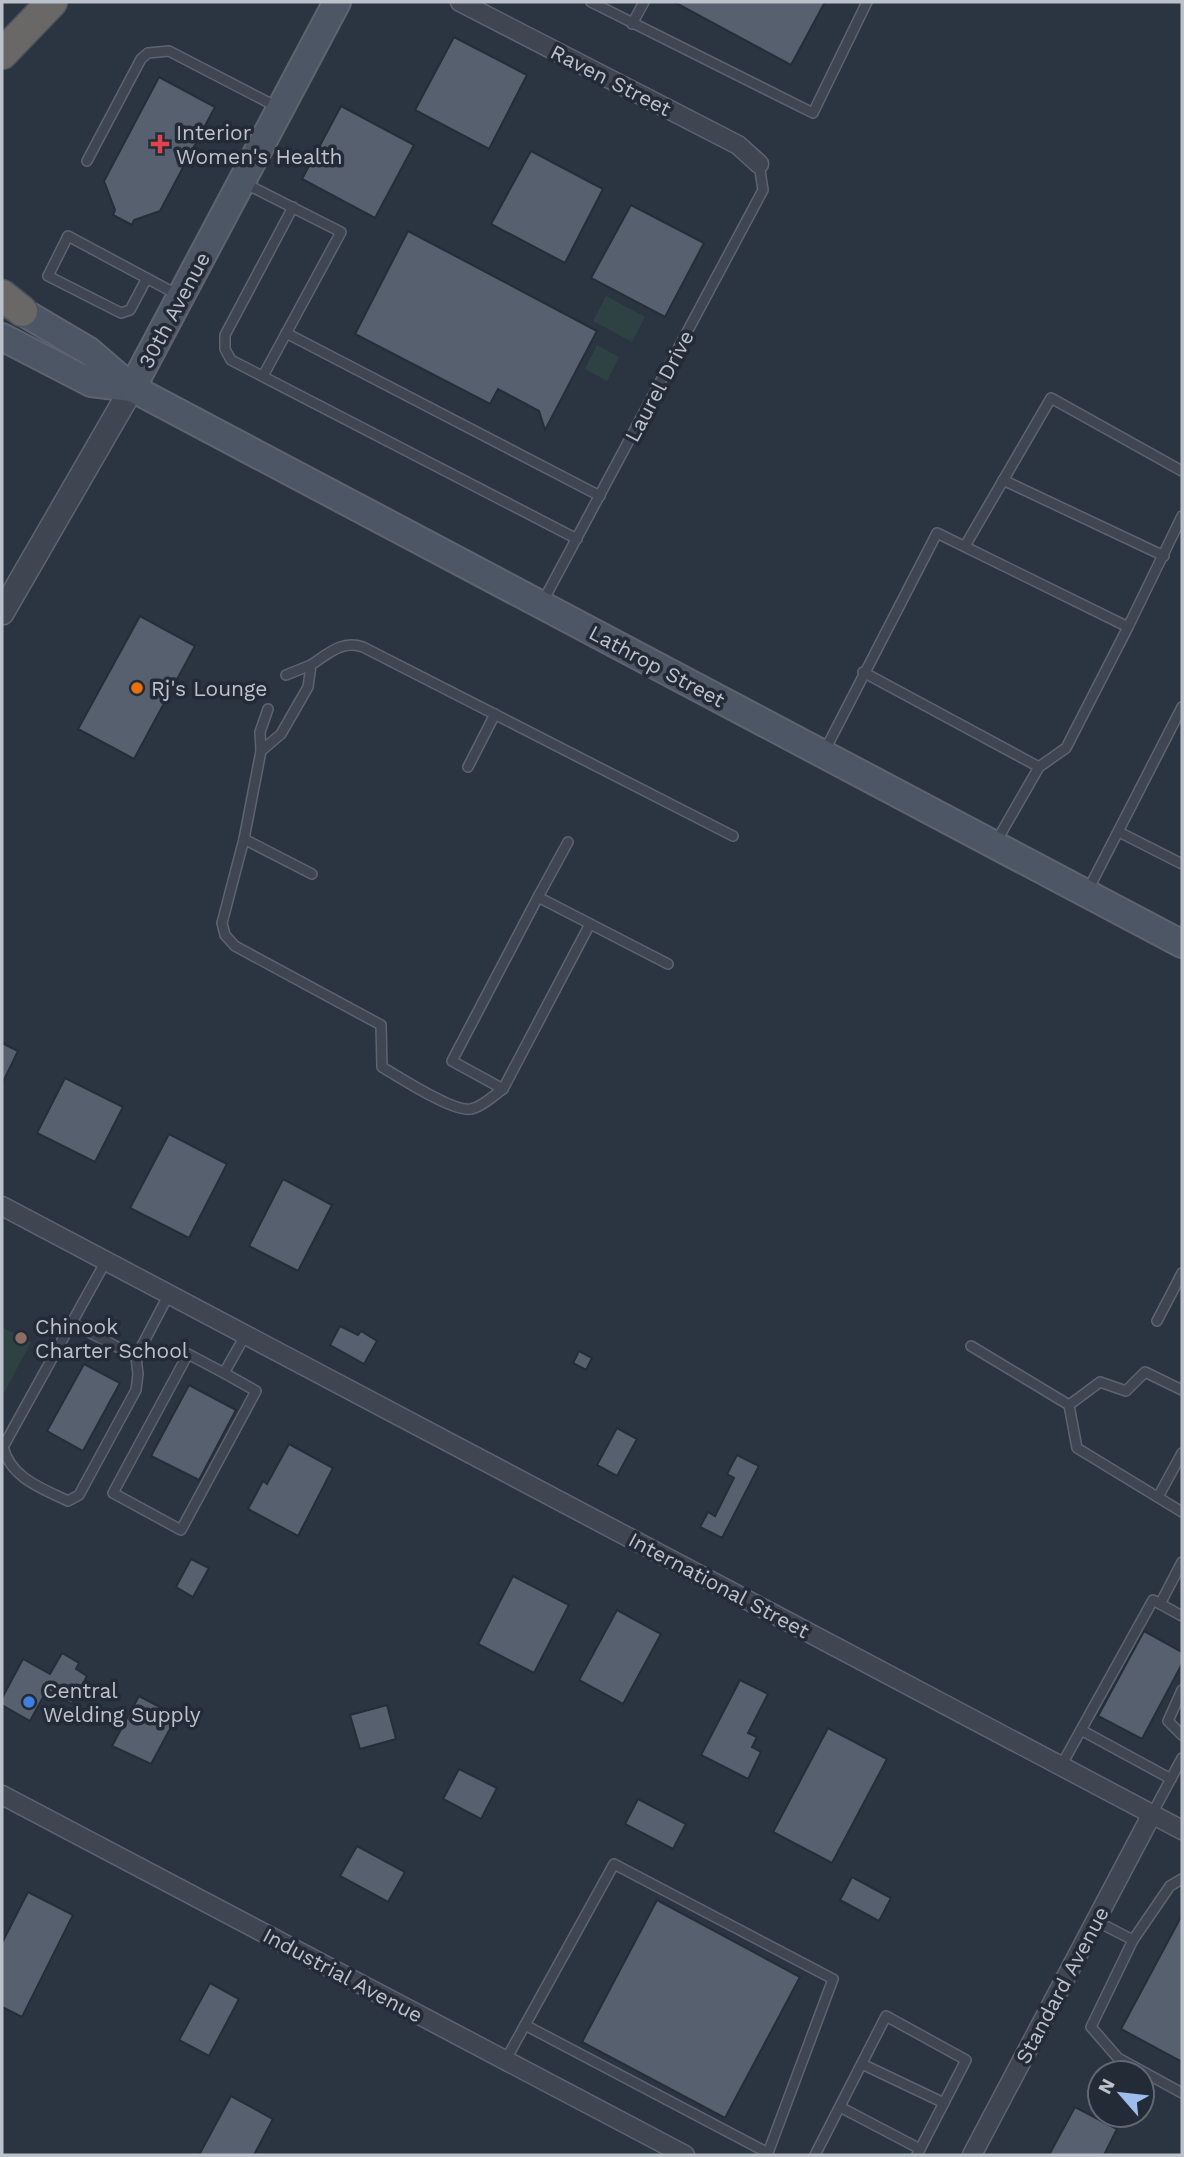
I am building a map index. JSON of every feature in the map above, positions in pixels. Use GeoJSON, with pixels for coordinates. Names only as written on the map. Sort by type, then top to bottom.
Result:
{"type":"FeatureCollection","features":[{"type":"Feature","properties":{"kind":"highway"},"geometry":{"type":"LineString","coordinates":[[2,42],[50,2]]}},
{"type":"Feature","properties":{"kind":"highway"},"geometry":{"type":"LineString","coordinates":[[2,54],[50,2]]}},
{"type":"Feature","properties":{"kind":"main road","name":"30th Avenue"},"geometry":{"type":"LineString","coordinates":[[132,388],[337,2]]}},
{"type":"Feature","properties":{"kind":"main road","name":"Lathrop Street"},"geometry":{"type":"LineString","coordinates":[[9,302],[89,351],[132,388],[1182,944]]}},
{"type":"Feature","properties":{"kind":"main road","name":"Lathrop Street"},"geometry":{"type":"LineString","coordinates":[[2,337],[91,383],[132,388]]}},
{"type":"Feature","properties":{"kind":"street","name":"Raven Street"},"geometry":{"type":"LineString","coordinates":[[460,2],[738,145],[758,164]]}},
{"type":"Feature","properties":{"kind":"street","name":"30th Avenue"},"geometry":{"type":"LineString","coordinates":[[2,613],[132,388]]}},
{"type":"Feature","properties":{"kind":"street","name":"International Street"},"geometry":{"type":"LineString","coordinates":[[2,1206],[1182,1830]]}},
{"type":"Feature","properties":{"kind":"street","name":"Industrial Avenue"},"geometry":{"type":"LineString","coordinates":[[2,1795],[685,2155]]}},
{"type":"Feature","properties":{"kind":"street","name":"Standard Avenue"},"geometry":{"type":"LineString","coordinates":[[972,2155],[1152,1814]]}},
{"type":"Feature","properties":{"kind":"lane"},"geometry":{"type":"LineString","coordinates":[[591,2],[813,113],[867,2]]}},
{"type":"Feature","properties":{"kind":"lane"},"geometry":{"type":"LineString","coordinates":[[632,24],[644,2]]}},
{"type":"Feature","properties":{"kind":"lane"},"geometry":{"type":"LineString","coordinates":[[87,161],[141,60],[148,53],[169,51],[281,109]]}},
{"type":"Feature","properties":{"kind":"lane","name":"Laurel Drive"},"geometry":{"type":"LineString","coordinates":[[541,605],[764,190],[758,164]]}},
{"type":"Feature","properties":{"kind":"lane"},"geometry":{"type":"LineString","coordinates":[[242,182],[341,232],[263,376]]}},
{"type":"Feature","properties":{"kind":"lane"},"geometry":{"type":"LineString","coordinates":[[293,206],[225,335],[225,349],[231,360],[577,540]]}},
{"type":"Feature","properties":{"kind":"lane"},"geometry":{"type":"LineString","coordinates":[[147,278],[130,310],[121,313],[48,276],[68,236],[147,278],[181,297]]}},
{"type":"Feature","properties":{"kind":"lane"},"geometry":{"type":"LineString","coordinates":[[286,333],[600,496]]}},
{"type":"Feature","properties":{"kind":"lane"},"geometry":{"type":"LineString","coordinates":[[965,546],[1051,398],[1182,471]]}},
{"type":"Feature","properties":{"kind":"lane"},"geometry":{"type":"LineString","coordinates":[[1003,480],[1164,556]]}},
{"type":"Feature","properties":{"kind":"lane"},"geometry":{"type":"LineString","coordinates":[[995,845],[1039,768],[1066,748],[1182,516]]}},
{"type":"Feature","properties":{"kind":"lane"},"geometry":{"type":"LineString","coordinates":[[824,753],[863,672],[937,533],[1128,627]]}},
{"type":"Feature","properties":{"kind":"lane"},"geometry":{"type":"LineString","coordinates":[[286,676],[311,665],[341,645],[354,644],[733,836]]}},
{"type":"Feature","properties":{"kind":"lane"},"geometry":{"type":"LineString","coordinates":[[261,751],[281,734],[307,687],[311,665]]}},
{"type":"Feature","properties":{"kind":"lane"},"geometry":{"type":"LineString","coordinates":[[863,672],[1039,768]]}},
{"type":"Feature","properties":{"kind":"lane"},"geometry":{"type":"LineString","coordinates":[[1086,894],[1182,707]]}},
{"type":"Feature","properties":{"kind":"lane"},"geometry":{"type":"LineString","coordinates":[[268,709],[260,732],[261,751],[244,839],[222,923],[225,935],[235,946],[381,1025],[382,1067],[461,1110],[475,1109],[503,1089],[590,923]]}},
{"type":"Feature","properties":{"kind":"lane"},"geometry":{"type":"LineString","coordinates":[[468,767],[495,714]]}},
{"type":"Feature","properties":{"kind":"lane"},"geometry":{"type":"LineString","coordinates":[[1119,832],[1182,864]]}},
{"type":"Feature","properties":{"kind":"lane"},"geometry":{"type":"LineString","coordinates":[[244,839],[312,874]]}},
{"type":"Feature","properties":{"kind":"lane"},"geometry":{"type":"LineString","coordinates":[[503,1089],[452,1061],[568,842]]}},
{"type":"Feature","properties":{"kind":"lane"},"geometry":{"type":"LineString","coordinates":[[538,897],[668,964]]}},
{"type":"Feature","properties":{"kind":"lane"},"geometry":{"type":"LineString","coordinates":[[106,1261],[3,1447],[7,1462],[24,1479],[68,1502],[79,1495],[136,1390],[138,1374],[135,1357],[169,1294]]}},
{"type":"Feature","properties":{"kind":"lane"},"geometry":{"type":"LineString","coordinates":[[1157,1321],[1182,1273]]}},
{"type":"Feature","properties":{"kind":"lane"},"geometry":{"type":"LineString","coordinates":[[72,1323],[135,1357]]}},
{"type":"Feature","properties":{"kind":"lane"},"geometry":{"type":"LineString","coordinates":[[224,1373],[250,1336]]}},
{"type":"Feature","properties":{"kind":"lane"},"geometry":{"type":"LineString","coordinates":[[971,1346],[1069,1405],[1077,1448],[1182,1512]]}},
{"type":"Feature","properties":{"kind":"lane"},"geometry":{"type":"LineString","coordinates":[[188,1354],[224,1373],[257,1391],[181,1530],[113,1493],[188,1354]]}},
{"type":"Feature","properties":{"kind":"lane"},"geometry":{"type":"LineString","coordinates":[[1069,1405],[1100,1382],[1126,1391],[1145,1373],[1182,1391]]}},
{"type":"Feature","properties":{"kind":"lane"},"geometry":{"type":"LineString","coordinates":[[1158,1497],[1182,1453]]}},
{"type":"Feature","properties":{"kind":"lane"},"geometry":{"type":"LineString","coordinates":[[1160,1604],[1182,1562]]}},
{"type":"Feature","properties":{"kind":"lane"},"geometry":{"type":"LineString","coordinates":[[1061,1766],[1153,1600],[1182,1616]]}},
{"type":"Feature","properties":{"kind":"lane"},"geometry":{"type":"LineString","coordinates":[[1182,1690],[1168,1721],[1182,1735]]}},
{"type":"Feature","properties":{"kind":"lane"},"geometry":{"type":"LineString","coordinates":[[1081,1730],[1171,1779]]}},
{"type":"Feature","properties":{"kind":"lane"},"geometry":{"type":"LineString","coordinates":[[1152,1814],[1182,1758]]}},
{"type":"Feature","properties":{"kind":"lane"},"geometry":{"type":"LineString","coordinates":[[505,2061],[614,1864],[833,1979],[767,2154],[525,2025]]}},
{"type":"Feature","properties":{"kind":"lane"},"geometry":{"type":"LineString","coordinates":[[1182,1879],[1170,1886],[1133,1940],[1091,2027],[1118,2058],[1182,2093]]}},
{"type":"Feature","properties":{"kind":"lane"},"geometry":{"type":"LineString","coordinates":[[1096,1922],[1133,1940]]}},
{"type":"Feature","properties":{"kind":"lane"},"geometry":{"type":"LineString","coordinates":[[815,2155],[839,2108],[862,2064],[886,2016],[966,2060],[918,2152],[839,2108]]}},
{"type":"Feature","properties":{"kind":"lane"},"geometry":{"type":"LineString","coordinates":[[862,2064],[944,2103]]}},
{"type":"Feature","properties":{"kind":"green space"},"geometry":{"type":"Polygon","coordinates":[[[606,296],[645,317],[632,342],[593,321],[606,296]]]}},
{"type":"Feature","properties":{"kind":"green space"},"geometry":{"type":"Polygon","coordinates":[[[597,345],[619,357],[607,381],[585,369],[597,345]]]}},
{"type":"Feature","properties":{"kind":"green space"},"geometry":{"type":"Polygon","coordinates":[[[2,1327],[31,1342],[3,1395],[2,1394],[2,1327]]]}},
{"type":"Feature","properties":{"kind":"building"},"geometry":{"type":"Polygon","coordinates":[[[674,2],[825,2],[791,65],[674,2]]]}},
{"type":"Feature","properties":{"kind":"building"},"geometry":{"type":"Polygon","coordinates":[[[454,37],[527,75],[489,149],[415,110],[454,37]]]}},
{"type":"Feature","properties":{"kind":"building","name":"Interior Women's Health"},"geometry":{"type":"Polygon","coordinates":[[[159,77],[215,107],[160,211],[134,220],[132,225],[113,215],[115,210],[104,181],[159,77]]]}},
{"type":"Feature","properties":{"kind":"building"},"geometry":{"type":"Polygon","coordinates":[[[341,106],[414,145],[375,218],[302,179],[341,106]]]}},
{"type":"Feature","properties":{"kind":"building"},"geometry":{"type":"Polygon","coordinates":[[[531,151],[603,189],[565,263],[491,224],[531,151]]]}},
{"type":"Feature","properties":{"kind":"building"},"geometry":{"type":"Polygon","coordinates":[[[631,205],[704,243],[665,317],[591,278],[631,205]]]}},
{"type":"Feature","properties":{"kind":"building"},"geometry":{"type":"Polygon","coordinates":[[[408,231],[597,331],[545,430],[539,411],[498,389],[490,404],[355,334],[408,231]]]}},
{"type":"Feature","properties":{"kind":"building","name":"Rj's Lounge"},"geometry":{"type":"Polygon","coordinates":[[[140,616],[195,646],[134,759],[78,729],[140,616]]]}},
{"type":"Feature","properties":{"kind":"building"},"geometry":{"type":"Polygon","coordinates":[[[2,1043],[18,1051],[2,1084],[2,1043]]]}},
{"type":"Feature","properties":{"kind":"building"},"geometry":{"type":"Polygon","coordinates":[[[65,1078],[123,1107],[95,1162],[37,1133],[65,1078]]]}},
{"type":"Feature","properties":{"kind":"building"},"geometry":{"type":"Polygon","coordinates":[[[169,1134],[227,1164],[189,1238],[130,1208],[169,1134]]]}},
{"type":"Feature","properties":{"kind":"building"},"geometry":{"type":"Polygon","coordinates":[[[283,1179],[332,1205],[298,1271],[249,1246],[283,1179]]]}},
{"type":"Feature","properties":{"kind":"building"},"geometry":{"type":"Polygon","coordinates":[[[340,1326],[358,1335],[361,1331],[377,1341],[364,1364],[330,1345],[340,1326]]]}},
{"type":"Feature","properties":{"kind":"building"},"geometry":{"type":"Polygon","coordinates":[[[579,1351],[592,1358],[586,1370],[573,1363],[579,1351]]]}},
{"type":"Feature","properties":{"kind":"building"},"geometry":{"type":"Polygon","coordinates":[[[84,1364],[120,1383],[83,1451],[47,1431],[84,1364]]]}},
{"type":"Feature","properties":{"kind":"building"},"geometry":{"type":"Polygon","coordinates":[[[189,1385],[236,1410],[199,1480],[151,1456],[189,1385]]]}},
{"type":"Feature","properties":{"kind":"building"},"geometry":{"type":"Polygon","coordinates":[[[617,1428],[637,1439],[617,1476],[597,1465],[617,1428]]]}},
{"type":"Feature","properties":{"kind":"building"},"geometry":{"type":"Polygon","coordinates":[[[289,1444],[333,1468],[298,1536],[248,1509],[263,1481],[267,1484],[289,1444]]]}},
{"type":"Feature","properties":{"kind":"building"},"geometry":{"type":"Polygon","coordinates":[[[737,1455],[759,1466],[722,1538],[700,1527],[708,1512],[715,1516],[734,1478],[727,1474],[737,1455]]]}},
{"type":"Feature","properties":{"kind":"building"},"geometry":{"type":"Polygon","coordinates":[[[191,1559],[209,1568],[193,1597],[176,1587],[191,1559]]]}},
{"type":"Feature","properties":{"kind":"building"},"geometry":{"type":"Polygon","coordinates":[[[513,1576],[569,1605],[534,1673],[478,1644],[513,1576]]]}},
{"type":"Feature","properties":{"kind":"building"},"geometry":{"type":"Polygon","coordinates":[[[617,1610],[661,1634],[623,1704],[579,1680],[617,1610]]]}},
{"type":"Feature","properties":{"kind":"building"},"geometry":{"type":"Polygon","coordinates":[[[1144,1631],[1182,1652],[1182,1664],[1142,1739],[1098,1716],[1144,1631]]]}},
{"type":"Feature","properties":{"kind":"building"},"geometry":{"type":"Polygon","coordinates":[[[62,1653],[79,1663],[76,1669],[87,1676],[72,1704],[47,1690],[30,1721],[2,1705],[2,1698],[23,1659],[50,1674],[62,1653]]]}},
{"type":"Feature","properties":{"kind":"building"},"geometry":{"type":"Polygon","coordinates":[[[740,1680],[768,1694],[748,1733],[757,1737],[752,1747],[761,1752],[748,1779],[701,1755],[740,1680]]]}},
{"type":"Feature","properties":{"kind":"building"},"geometry":{"type":"Polygon","coordinates":[[[139,1696],[177,1716],[151,1764],[112,1746],[139,1696]]]}},
{"type":"Feature","properties":{"kind":"building"},"geometry":{"type":"Polygon","coordinates":[[[387,1705],[396,1739],[360,1749],[350,1715],[387,1705]]]}},
{"type":"Feature","properties":{"kind":"building"},"geometry":{"type":"Polygon","coordinates":[[[828,1728],[887,1759],[832,1863],[773,1832],[828,1728]]]}},
{"type":"Feature","properties":{"kind":"building"},"geometry":{"type":"Polygon","coordinates":[[[459,1769],[497,1788],[481,1819],[443,1799],[459,1769]]]}},
{"type":"Feature","properties":{"kind":"building"},"geometry":{"type":"Polygon","coordinates":[[[638,1799],[686,1824],[673,1849],[625,1824],[638,1799]]]}},
{"type":"Feature","properties":{"kind":"building"},"geometry":{"type":"Polygon","coordinates":[[[357,1846],[405,1872],[388,1902],[340,1876],[357,1846]]]}},
{"type":"Feature","properties":{"kind":"building"},"geometry":{"type":"Polygon","coordinates":[[[852,1877],[891,1898],[879,1921],[840,1900],[852,1877]]]}},
{"type":"Feature","properties":{"kind":"building"},"geometry":{"type":"Polygon","coordinates":[[[28,1892],[73,1915],[22,2017],[2,2007],[2,1943],[28,1892]]]}},
{"type":"Feature","properties":{"kind":"building"},"geometry":{"type":"Polygon","coordinates":[[[657,1900],[800,1977],[725,2118],[582,2042],[657,1900]]]}},
{"type":"Feature","properties":{"kind":"building"},"geometry":{"type":"Polygon","coordinates":[[[1182,1915],[1182,2062],[1121,2029],[1182,1915]]]}},
{"type":"Feature","properties":{"kind":"building"},"geometry":{"type":"Polygon","coordinates":[[[210,1983],[239,1999],[209,2056],[179,2040],[210,1983]]]}},
{"type":"Feature","properties":{"kind":"building"},"geometry":{"type":"Polygon","coordinates":[[[231,2096],[273,2119],[254,2155],[199,2155],[231,2096]]]}},
{"type":"Feature","properties":{"kind":"building"},"geometry":{"type":"Polygon","coordinates":[[[1075,2107],[1086,2113],[1086,2129],[1117,2129],[1104,2155],[1049,2155],[1075,2107]]]}},
{"type":"Feature","properties":{"kind":"place","name":"Interior Women's Health"},"geometry":{"type":"Point","coordinates":[160,144]}},
{"type":"Feature","properties":{"kind":"place","name":"Rj's Lounge"},"geometry":{"type":"Point","coordinates":[137,688]}},
{"type":"Feature","properties":{"kind":"place","name":"Chinook Charter School"},"geometry":{"type":"Point","coordinates":[21,1338]}},
{"type":"Feature","properties":{"kind":"place","name":"Central Welding Supply"},"geometry":{"type":"Point","coordinates":[29,1702]}}]}
